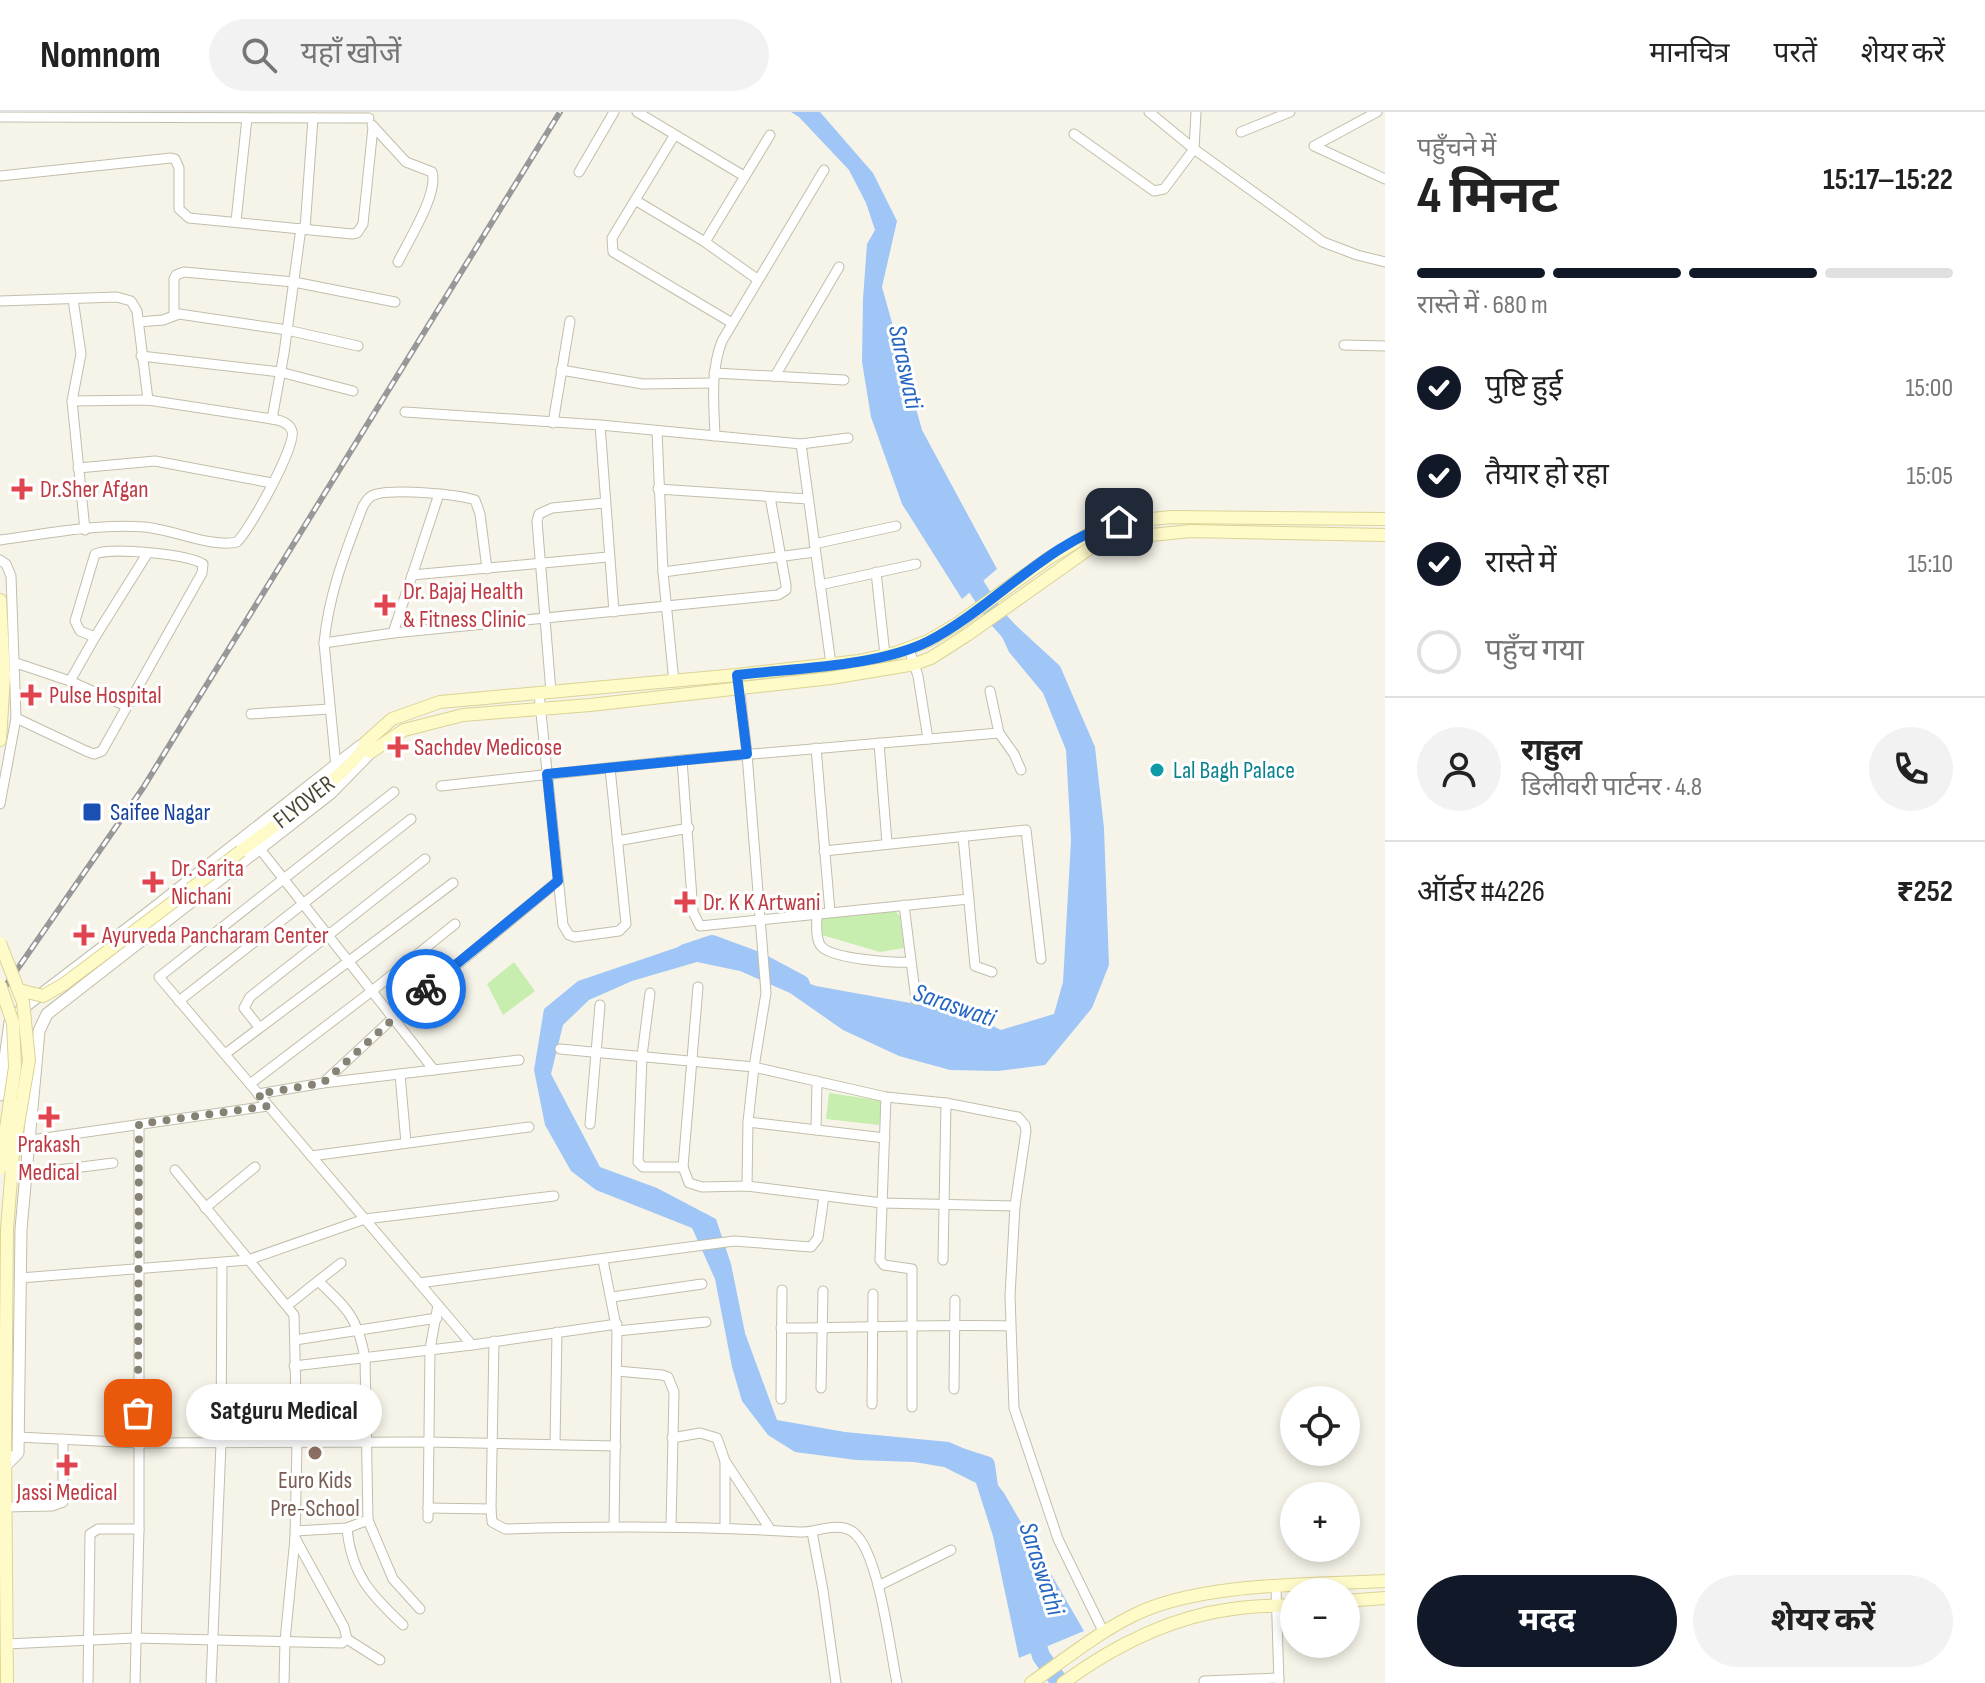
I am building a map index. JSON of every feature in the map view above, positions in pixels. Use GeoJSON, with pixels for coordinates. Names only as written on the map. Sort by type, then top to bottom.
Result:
{"type":"FeatureCollection","features":[{"type":"Feature","properties":{"kind":"main road"},"geometry":{"type":"LineString","coordinates":[[365,749],[404,730],[463,715],[540,711],[738,681],[909,649],[957,624],[1083,536],[1119,522],[1172,517],[1385,519]]}},
{"type":"Feature","properties":{"kind":"main road"},"geometry":{"type":"LineString","coordinates":[[365,749],[392,719],[424,706],[462,699],[674,682],[831,678],[915,664],[931,658],[967,635],[1090,548],[1111,539],[1191,531],[1385,535]]}},
{"type":"Feature","properties":{"kind":"main road"},"geometry":{"type":"LineString","coordinates":[[0,600],[4,675],[0,740]]}},
{"type":"Feature","properties":{"kind":"main road","name":"FLYOVER"},"geometry":{"type":"LineString","coordinates":[[19,990],[43,996],[64,984],[343,772],[365,749]]}},
{"type":"Feature","properties":{"kind":"main road"},"geometry":{"type":"LineString","coordinates":[[0,943],[23,1002],[29,1060],[13,1154],[7,1229],[7,1683]]}},
{"type":"Feature","properties":{"kind":"main road"},"geometry":{"type":"LineString","coordinates":[[0,985],[13,1023],[15,1067],[0,1169]]}},
{"type":"Feature","properties":{"kind":"main road"},"geometry":{"type":"LineString","coordinates":[[1031,1683],[1135,1614],[1187,1597],[1385,1581]]}},
{"type":"Feature","properties":{"kind":"main road"},"geometry":{"type":"LineString","coordinates":[[1360,1600],[1385,1598]]}},
{"type":"Feature","properties":{"kind":"main road"},"geometry":{"type":"LineString","coordinates":[[1063,1683],[1100,1656],[1147,1634],[1209,1613],[1280,1606]]}},
{"type":"Feature","properties":{"kind":"street"},"geometry":{"type":"LineString","coordinates":[[579,172],[614,112]]}},
{"type":"Feature","properties":{"kind":"street"},"geometry":{"type":"LineString","coordinates":[[637,112],[744,176]]}},
{"type":"Feature","properties":{"kind":"street"},"geometry":{"type":"LineString","coordinates":[[1149,112],[1194,149],[1323,242],[1385,262]]}},
{"type":"Feature","properties":{"kind":"street"},"geometry":{"type":"LineString","coordinates":[[1074,134],[1154,191],[1164,189],[1194,149],[1197,112]]}},
{"type":"Feature","properties":{"kind":"street"},"geometry":{"type":"LineString","coordinates":[[1377,112],[1314,146],[1385,179]]}},
{"type":"Feature","properties":{"kind":"street"},"geometry":{"type":"LineString","coordinates":[[1241,132],[1283,113]]}},
{"type":"Feature","properties":{"kind":"street"},"geometry":{"type":"LineString","coordinates":[[0,117],[93,114],[247,118],[293,115],[372,119]]}},
{"type":"Feature","properties":{"kind":"street"},"geometry":{"type":"LineString","coordinates":[[236,221],[247,118]]}},
{"type":"Feature","properties":{"kind":"street"},"geometry":{"type":"LineString","coordinates":[[272,419],[303,229],[313,118]]}},
{"type":"Feature","properties":{"kind":"street"},"geometry":{"type":"LineString","coordinates":[[0,176],[128,161],[175,159],[179,168],[179,204],[183,214],[189,218],[352,234],[361,229],[372,119]]}},
{"type":"Feature","properties":{"kind":"street"},"geometry":{"type":"LineString","coordinates":[[372,119],[406,162],[432,172],[434,177],[432,191],[398,262]]}},
{"type":"Feature","properties":{"kind":"street"},"geometry":{"type":"LineString","coordinates":[[705,242],[770,135]]}},
{"type":"Feature","properties":{"kind":"street"},"geometry":{"type":"LineString","coordinates":[[674,136],[612,238],[613,252],[732,323]]}},
{"type":"Feature","properties":{"kind":"street"},"geometry":{"type":"LineString","coordinates":[[715,436],[716,355],[757,279],[824,170]]}},
{"type":"Feature","properties":{"kind":"street"},"geometry":{"type":"LineString","coordinates":[[635,200],[705,242],[757,279]]}},
{"type":"Feature","properties":{"kind":"street"},"geometry":{"type":"LineString","coordinates":[[775,376],[839,267]]}},
{"type":"Feature","properties":{"kind":"street"},"geometry":{"type":"LineString","coordinates":[[174,315],[174,279],[180,272],[294,282],[395,302]]}},
{"type":"Feature","properties":{"kind":"street"},"geometry":{"type":"LineString","coordinates":[[0,301],[117,297],[131,301],[136,305],[148,400]]}},
{"type":"Feature","properties":{"kind":"street"},"geometry":{"type":"LineString","coordinates":[[73,299],[81,354],[72,401],[85,530]]}},
{"type":"Feature","properties":{"kind":"street"},"geometry":{"type":"LineString","coordinates":[[138,322],[163,320],[174,315],[287,330],[358,346]]}},
{"type":"Feature","properties":{"kind":"street"},"geometry":{"type":"LineString","coordinates":[[553,423],[570,321]]}},
{"type":"Feature","properties":{"kind":"street"},"geometry":{"type":"LineString","coordinates":[[1344,345],[1385,346]]}},
{"type":"Feature","properties":{"kind":"street"},"geometry":{"type":"LineString","coordinates":[[141,356],[280,372],[353,391]]}},
{"type":"Feature","properties":{"kind":"street"},"geometry":{"type":"LineString","coordinates":[[561,370],[643,384],[775,376],[844,380]]}},
{"type":"Feature","properties":{"kind":"street"},"geometry":{"type":"LineString","coordinates":[[0,540],[145,527],[225,544],[237,542],[272,483],[292,441],[293,432],[284,421],[148,400],[72,401]]}},
{"type":"Feature","properties":{"kind":"street"},"geometry":{"type":"LineString","coordinates":[[405,412],[600,425],[801,444],[848,438]]}},
{"type":"Feature","properties":{"kind":"street"},"geometry":{"type":"LineString","coordinates":[[600,425],[614,612]]}},
{"type":"Feature","properties":{"kind":"street"},"geometry":{"type":"LineString","coordinates":[[657,431],[663,572],[674,682]]}},
{"type":"Feature","properties":{"kind":"street"},"geometry":{"type":"LineString","coordinates":[[801,444],[831,664]]}},
{"type":"Feature","properties":{"kind":"street"},"geometry":{"type":"LineString","coordinates":[[78,468],[155,461],[272,483]]}},
{"type":"Feature","properties":{"kind":"street"},"geometry":{"type":"LineString","coordinates":[[658,489],[808,499]]}},
{"type":"Feature","properties":{"kind":"street"},"geometry":{"type":"LineString","coordinates":[[336,767],[324,643],[330,595],[363,506],[369,498],[384,493],[467,498],[478,505],[487,569]]}},
{"type":"Feature","properties":{"kind":"street"},"geometry":{"type":"LineString","coordinates":[[393,633],[439,494]]}},
{"type":"Feature","properties":{"kind":"street"},"geometry":{"type":"LineString","coordinates":[[324,643],[393,633],[778,595],[786,590],[770,497]]}},
{"type":"Feature","properties":{"kind":"street"},"geometry":{"type":"LineString","coordinates":[[604,503],[552,508],[539,514],[537,521],[546,619],[545,693],[540,711],[563,925],[569,935],[575,937],[623,930],[626,918],[610,768]]}},
{"type":"Feature","properties":{"kind":"street"},"geometry":{"type":"LineString","coordinates":[[663,572],[781,556],[896,526]]}},
{"type":"Feature","properties":{"kind":"street"},"geometry":{"type":"LineString","coordinates":[[16,718],[94,754],[108,745],[203,564],[192,559],[147,554],[106,551],[95,554],[75,621],[80,631],[95,637]]}},
{"type":"Feature","properties":{"kind":"street"},"geometry":{"type":"LineString","coordinates":[[70,681],[147,554]]}},
{"type":"Feature","properties":{"kind":"street"},"geometry":{"type":"LineString","coordinates":[[412,575],[608,557]]}},
{"type":"Feature","properties":{"kind":"street"},"geometry":{"type":"LineString","coordinates":[[0,560],[6,564],[11,576],[16,663],[15,735],[0,804]]}},
{"type":"Feature","properties":{"kind":"street"},"geometry":{"type":"LineString","coordinates":[[820,585],[916,564]]}},
{"type":"Feature","properties":{"kind":"street"},"geometry":{"type":"LineString","coordinates":[[876,572],[885,655]]}},
{"type":"Feature","properties":{"kind":"street"},"geometry":{"type":"LineString","coordinates":[[909,649],[915,664],[928,739]]}},
{"type":"Feature","properties":{"kind":"street"},"geometry":{"type":"LineString","coordinates":[[16,663],[70,681],[126,706]]}},
{"type":"Feature","properties":{"kind":"street"},"geometry":{"type":"LineString","coordinates":[[738,681],[747,754],[766,993],[748,1122],[747,1186]]}},
{"type":"Feature","properties":{"kind":"street"},"geometry":{"type":"LineString","coordinates":[[990,691],[999,733],[1021,770]]}},
{"type":"Feature","properties":{"kind":"street"},"geometry":{"type":"LineString","coordinates":[[251,714],[330,709]]}},
{"type":"Feature","properties":{"kind":"street"},"geometry":{"type":"LineString","coordinates":[[441,786],[682,760],[999,733]]}},
{"type":"Feature","properties":{"kind":"street"},"geometry":{"type":"LineString","coordinates":[[879,743],[887,843]]}},
{"type":"Feature","properties":{"kind":"street"},"geometry":{"type":"LineString","coordinates":[[816,748],[830,912]]}},
{"type":"Feature","properties":{"kind":"street"},"geometry":{"type":"LineString","coordinates":[[0,1034],[23,1008],[336,767],[365,749]]}},
{"type":"Feature","properties":{"kind":"street"},"geometry":{"type":"LineString","coordinates":[[5,1466],[18,1453],[21,1229],[39,1031],[47,1014],[341,785],[365,749]]}},
{"type":"Feature","properties":{"kind":"street"},"geometry":{"type":"LineString","coordinates":[[682,760],[695,919],[700,926],[969,899]]}},
{"type":"Feature","properties":{"kind":"street"},"geometry":{"type":"LineString","coordinates":[[394,792],[159,977],[472,1345]]}},
{"type":"Feature","properties":{"kind":"street"},"geometry":{"type":"LineString","coordinates":[[179,1001],[411,819]]}},
{"type":"Feature","properties":{"kind":"street"},"geometry":{"type":"LineString","coordinates":[[617,841],[689,828]]}},
{"type":"Feature","properties":{"kind":"street"},"geometry":{"type":"LineString","coordinates":[[824,851],[1026,830],[1041,959]]}},
{"type":"Feature","properties":{"kind":"street"},"geometry":{"type":"LineString","coordinates":[[963,836],[975,966],[992,972]]}},
{"type":"Feature","properties":{"kind":"street"},"geometry":{"type":"LineString","coordinates":[[260,849],[434,1070]]}},
{"type":"Feature","properties":{"kind":"street"},"geometry":{"type":"LineString","coordinates":[[259,1027],[245,1011],[244,1003],[425,859]]}},
{"type":"Feature","properties":{"kind":"street"},"geometry":{"type":"LineString","coordinates":[[323,1083],[393,1018],[558,881]]}},
{"type":"Feature","properties":{"kind":"street"},"geometry":{"type":"LineString","coordinates":[[225,1054],[453,883]]}},
{"type":"Feature","properties":{"kind":"street"},"geometry":{"type":"LineString","coordinates":[[904,905],[916,1000]]}},
{"type":"Feature","properties":{"kind":"street"},"geometry":{"type":"LineString","coordinates":[[817,913],[819,942],[825,949],[875,962],[910,962]]}},
{"type":"Feature","properties":{"kind":"street"},"geometry":{"type":"LineString","coordinates":[[250,1084],[455,924]]}},
{"type":"Feature","properties":{"kind":"street"},"geometry":{"type":"LineString","coordinates":[[698,987],[683,1167],[689,1183],[694,1186],[747,1186],[882,1203],[1015,1206]]}},
{"type":"Feature","properties":{"kind":"street"},"geometry":{"type":"LineString","coordinates":[[650,993],[642,1056],[638,1162],[643,1167],[683,1167]]}},
{"type":"Feature","properties":{"kind":"street"},"geometry":{"type":"LineString","coordinates":[[590,1124],[600,1005]]}},
{"type":"Feature","properties":{"kind":"street"},"geometry":{"type":"LineString","coordinates":[[0,1095],[10,1022]]}},
{"type":"Feature","properties":{"kind":"street"},"geometry":{"type":"LineString","coordinates":[[560,1049],[754,1067],[886,1097],[946,1103],[1018,1117],[1025,1125],[1025,1141],[1015,1206],[1010,1326],[1014,1408],[1058,1539],[1104,1633]]}},
{"type":"Feature","properties":{"kind":"street"},"geometry":{"type":"LineString","coordinates":[[258,1094],[323,1083],[519,1060]]}},
{"type":"Feature","properties":{"kind":"street"},"geometry":{"type":"LineString","coordinates":[[400,1074],[406,1143]]}},
{"type":"Feature","properties":{"kind":"street"},"geometry":{"type":"LineString","coordinates":[[816,1130],[817,1081]]}},
{"type":"Feature","properties":{"kind":"street"},"geometry":{"type":"LineString","coordinates":[[886,1097],[880,1260],[884,1265],[912,1269],[912,1407]]}},
{"type":"Feature","properties":{"kind":"street"},"geometry":{"type":"LineString","coordinates":[[943,1260],[946,1103]]}},
{"type":"Feature","properties":{"kind":"street"},"geometry":{"type":"LineString","coordinates":[[31,1140],[268,1106]]}},
{"type":"Feature","properties":{"kind":"street"},"geometry":{"type":"LineString","coordinates":[[748,1122],[885,1138]]}},
{"type":"Feature","properties":{"kind":"street"},"geometry":{"type":"LineString","coordinates":[[135,1683],[139,1529],[139,1124]]}},
{"type":"Feature","properties":{"kind":"street"},"geometry":{"type":"LineString","coordinates":[[311,1156],[529,1127]]}},
{"type":"Feature","properties":{"kind":"street"},"geometry":{"type":"LineString","coordinates":[[27,1174],[113,1163]]}},
{"type":"Feature","properties":{"kind":"street"},"geometry":{"type":"LineString","coordinates":[[205,1208],[255,1167]]}},
{"type":"Feature","properties":{"kind":"street"},"geometry":{"type":"LineString","coordinates":[[175,1170],[294,1315],[297,1443],[295,1534],[284,1683]]}},
{"type":"Feature","properties":{"kind":"street"},"geometry":{"type":"LineString","coordinates":[[20,1278],[248,1260],[365,1219],[554,1196]]}},
{"type":"Feature","properties":{"kind":"street"},"geometry":{"type":"LineString","coordinates":[[419,1283],[734,1241],[811,1247],[818,1238],[824,1196]]}},
{"type":"Feature","properties":{"kind":"street"},"geometry":{"type":"LineString","coordinates":[[603,1260],[617,1327],[614,1526]]}},
{"type":"Feature","properties":{"kind":"street"},"geometry":{"type":"LineString","coordinates":[[211,1683],[221,1444],[222,1263]]}},
{"type":"Feature","properties":{"kind":"street"},"geometry":{"type":"LineString","coordinates":[[288,1305],[341,1263]]}},
{"type":"Feature","properties":{"kind":"street"},"geometry":{"type":"LineString","coordinates":[[318,1281],[354,1318],[358,1329],[365,1358],[368,1520],[393,1579],[420,1609]]}},
{"type":"Feature","properties":{"kind":"street"},"geometry":{"type":"LineString","coordinates":[[612,1297],[702,1284]]}},
{"type":"Feature","properties":{"kind":"street"},"geometry":{"type":"LineString","coordinates":[[781,1399],[782,1290]]}},
{"type":"Feature","properties":{"kind":"street"},"geometry":{"type":"LineString","coordinates":[[821,1388],[823,1291]]}},
{"type":"Feature","properties":{"kind":"street"},"geometry":{"type":"LineString","coordinates":[[872,1404],[873,1294]]}},
{"type":"Feature","properties":{"kind":"street"},"geometry":{"type":"LineString","coordinates":[[954,1389],[955,1300]]}},
{"type":"Feature","properties":{"kind":"street"},"geometry":{"type":"LineString","coordinates":[[438,1305],[430,1349],[428,1513],[491,1509]]}},
{"type":"Feature","properties":{"kind":"street"},"geometry":{"type":"LineString","coordinates":[[295,1340],[437,1318]]}},
{"type":"Feature","properties":{"kind":"street"},"geometry":{"type":"LineString","coordinates":[[294,1366],[557,1332],[706,1322]]}},
{"type":"Feature","properties":{"kind":"street"},"geometry":{"type":"LineString","coordinates":[[781,1328],[914,1328],[956,1324],[1010,1326]]}},
{"type":"Feature","properties":{"kind":"street"},"geometry":{"type":"LineString","coordinates":[[555,1443],[557,1332]]}},
{"type":"Feature","properties":{"kind":"street"},"geometry":{"type":"LineString","coordinates":[[494,1341],[492,1522],[505,1529],[725,1527],[812,1532],[841,1527],[853,1532],[863,1544],[878,1586],[897,1683]]}},
{"type":"Feature","properties":{"kind":"street"},"geometry":{"type":"LineString","coordinates":[[617,1371],[668,1377],[674,1392],[671,1527]]}},
{"type":"Feature","properties":{"kind":"street"},"geometry":{"type":"LineString","coordinates":[[672,1438],[700,1433],[717,1438],[725,1461],[770,1529]]}},
{"type":"Feature","properties":{"kind":"street"},"geometry":{"type":"LineString","coordinates":[[18,1437],[138,1443],[492,1442],[616,1446]]}},
{"type":"Feature","properties":{"kind":"street"},"geometry":{"type":"LineString","coordinates":[[5,1507],[52,1506],[63,1502],[63,1439]]}},
{"type":"Feature","properties":{"kind":"street"},"geometry":{"type":"LineString","coordinates":[[725,1461],[725,1527]]}},
{"type":"Feature","properties":{"kind":"street"},"geometry":{"type":"LineString","coordinates":[[295,1534],[347,1528],[368,1520]]}},
{"type":"Feature","properties":{"kind":"street"},"geometry":{"type":"LineString","coordinates":[[347,1528],[351,1557],[362,1579],[376,1600],[403,1625]]}},
{"type":"Feature","properties":{"kind":"street"},"geometry":{"type":"LineString","coordinates":[[88,1683],[90,1534],[98,1529],[139,1529]]}},
{"type":"Feature","properties":{"kind":"street"},"geometry":{"type":"LineString","coordinates":[[812,1532],[836,1683]]}},
{"type":"Feature","properties":{"kind":"street"},"geometry":{"type":"LineString","coordinates":[[295,1534],[344,1627],[347,1639],[380,1660]]}},
{"type":"Feature","properties":{"kind":"street"},"geometry":{"type":"LineString","coordinates":[[878,1586],[951,1550]]}},
{"type":"Feature","properties":{"kind":"street"},"geometry":{"type":"LineString","coordinates":[[1204,1681],[1279,1680],[1276,1588]]}},
{"type":"Feature","properties":{"kind":"street"},"geometry":{"type":"LineString","coordinates":[[6,1644],[135,1638],[334,1644],[347,1639]]}},
{"type":"Feature","properties":{"kind":"green space"},"geometry":{"type":"Polygon","coordinates":[[[894,910],[900,916],[904,948],[880,952],[822,935],[821,917],[894,910]]]}},
{"type":"Feature","properties":{"kind":"green space"},"geometry":{"type":"Polygon","coordinates":[[[514,962],[535,991],[503,1015],[487,984],[514,962]]]}},
{"type":"Feature","properties":{"kind":"green space"},"geometry":{"type":"Polygon","coordinates":[[[829,1093],[883,1101],[879,1125],[826,1119],[829,1093]]]}},
{"type":"Feature","properties":{"kind":"water"},"geometry":{"type":"Polygon","coordinates":[[[791,112],[820,112],[873,173],[897,221],[882,287],[922,430],[997,569],[962,599],[902,504],[871,417],[862,362],[863,299],[867,244],[875,230],[866,203],[849,170],[791,112]]]}},
{"type":"Feature","properties":{"kind":"water"},"geometry":{"type":"Polygon","coordinates":[[[1009,619],[1060,666],[1095,747],[1104,828],[1109,965],[1092,1008],[1045,1065],[998,1071],[950,1070],[899,1056],[843,1030],[790,993],[740,971],[697,962],[632,981],[589,1000],[563,1025],[551,1074],[600,1167],[657,1188],[716,1219],[731,1264],[745,1333],[777,1420],[845,1432],[949,1442],[972,1452],[1004,1493],[1084,1631],[1019,1658],[993,1536],[976,1483],[944,1467],[795,1452],[768,1435],[742,1401],[732,1367],[715,1279],[692,1228],[596,1190],[571,1171],[545,1125],[534,1070],[544,1009],[578,981],[696,941],[816,986],[966,1013],[1001,1030],[1054,1014],[1063,982],[1071,840],[1066,750],[1043,693],[1009,652],[997,626],[1009,619]]]}},
{"type":"Feature","properties":{"kind":"waterway","name":"Saraswati"},"geometry":{"type":"LineString","coordinates":[[963,566],[996,617],[1016,639]]}},
{"type":"Feature","properties":{"kind":"waterway","name":"Saraswati"},"geometry":{"type":"LineString","coordinates":[[685,953],[712,944],[758,961],[801,984]]}},
{"type":"Feature","properties":{"kind":"waterway","name":"Saraswathi"},"geometry":{"type":"LineString","coordinates":[[958,1456],[986,1465],[990,1494]]}},
{"type":"Feature","properties":{"kind":"waterway","name":"Saraswathi"},"geometry":{"type":"LineString","coordinates":[[1033,1629],[1041,1656],[1060,1683]]}},
{"type":"Feature","properties":{"kind":"railway"},"geometry":{"type":"LineString","coordinates":[[0,994],[143,788],[560,112]]}},
{"type":"Feature","properties":{"kind":"way so far"},"geometry":{"type":"LineString","coordinates":[[138,1413],[139,1124],[268,1106],[258,1094],[323,1083],[426,989]]}},
{"type":"Feature","properties":{"kind":"place","name":"Dr.Sher Afgan"},"geometry":{"type":"Point","coordinates":[22,489]}},
{"type":"Feature","properties":{"kind":"place","name":"Dr. Bajaj Health & Fitness Clinic"},"geometry":{"type":"Point","coordinates":[385,605]}},
{"type":"Feature","properties":{"kind":"place","name":"Pulse Hospital"},"geometry":{"type":"Point","coordinates":[31,695]}},
{"type":"Feature","properties":{"kind":"place","name":"Sachdev Medicose"},"geometry":{"type":"Point","coordinates":[398,747]}},
{"type":"Feature","properties":{"kind":"place","name":"Lal Bagh Palace"},"geometry":{"type":"Point","coordinates":[1157,770]}},
{"type":"Feature","properties":{"kind":"place","name":"Saifee Nagar"},"geometry":{"type":"Point","coordinates":[92,812]}},
{"type":"Feature","properties":{"kind":"place","name":"Dr. Sarita Nichani"},"geometry":{"type":"Point","coordinates":[153,882]}},
{"type":"Feature","properties":{"kind":"place","name":"Dr. K K Artwani"},"geometry":{"type":"Point","coordinates":[685,902]}},
{"type":"Feature","properties":{"kind":"place","name":"Ayurveda Pancharam Center"},"geometry":{"type":"Point","coordinates":[84,935]}},
{"type":"Feature","properties":{"kind":"place","name":"Prakash Medical"},"geometry":{"type":"Point","coordinates":[49,1117]}},
{"type":"Feature","properties":{"kind":"place","name":"Satguru Medical"},"geometry":{"type":"Point","coordinates":[138,1413]}},
{"type":"Feature","properties":{"kind":"place","name":"Euro Kids Pre-School"},"geometry":{"type":"Point","coordinates":[315,1453]}},
{"type":"Feature","properties":{"kind":"place","name":"Jassi Medical"},"geometry":{"type":"Point","coordinates":[67,1465]}},
{"type":"Feature","properties":{"kind":"route"},"geometry":{"type":"LineString","coordinates":[[426,989],[558,881],[547,774],[747,754],[737,675],[859,661],[909,649],[957,624],[1083,536],[1119,522]]}}]}
